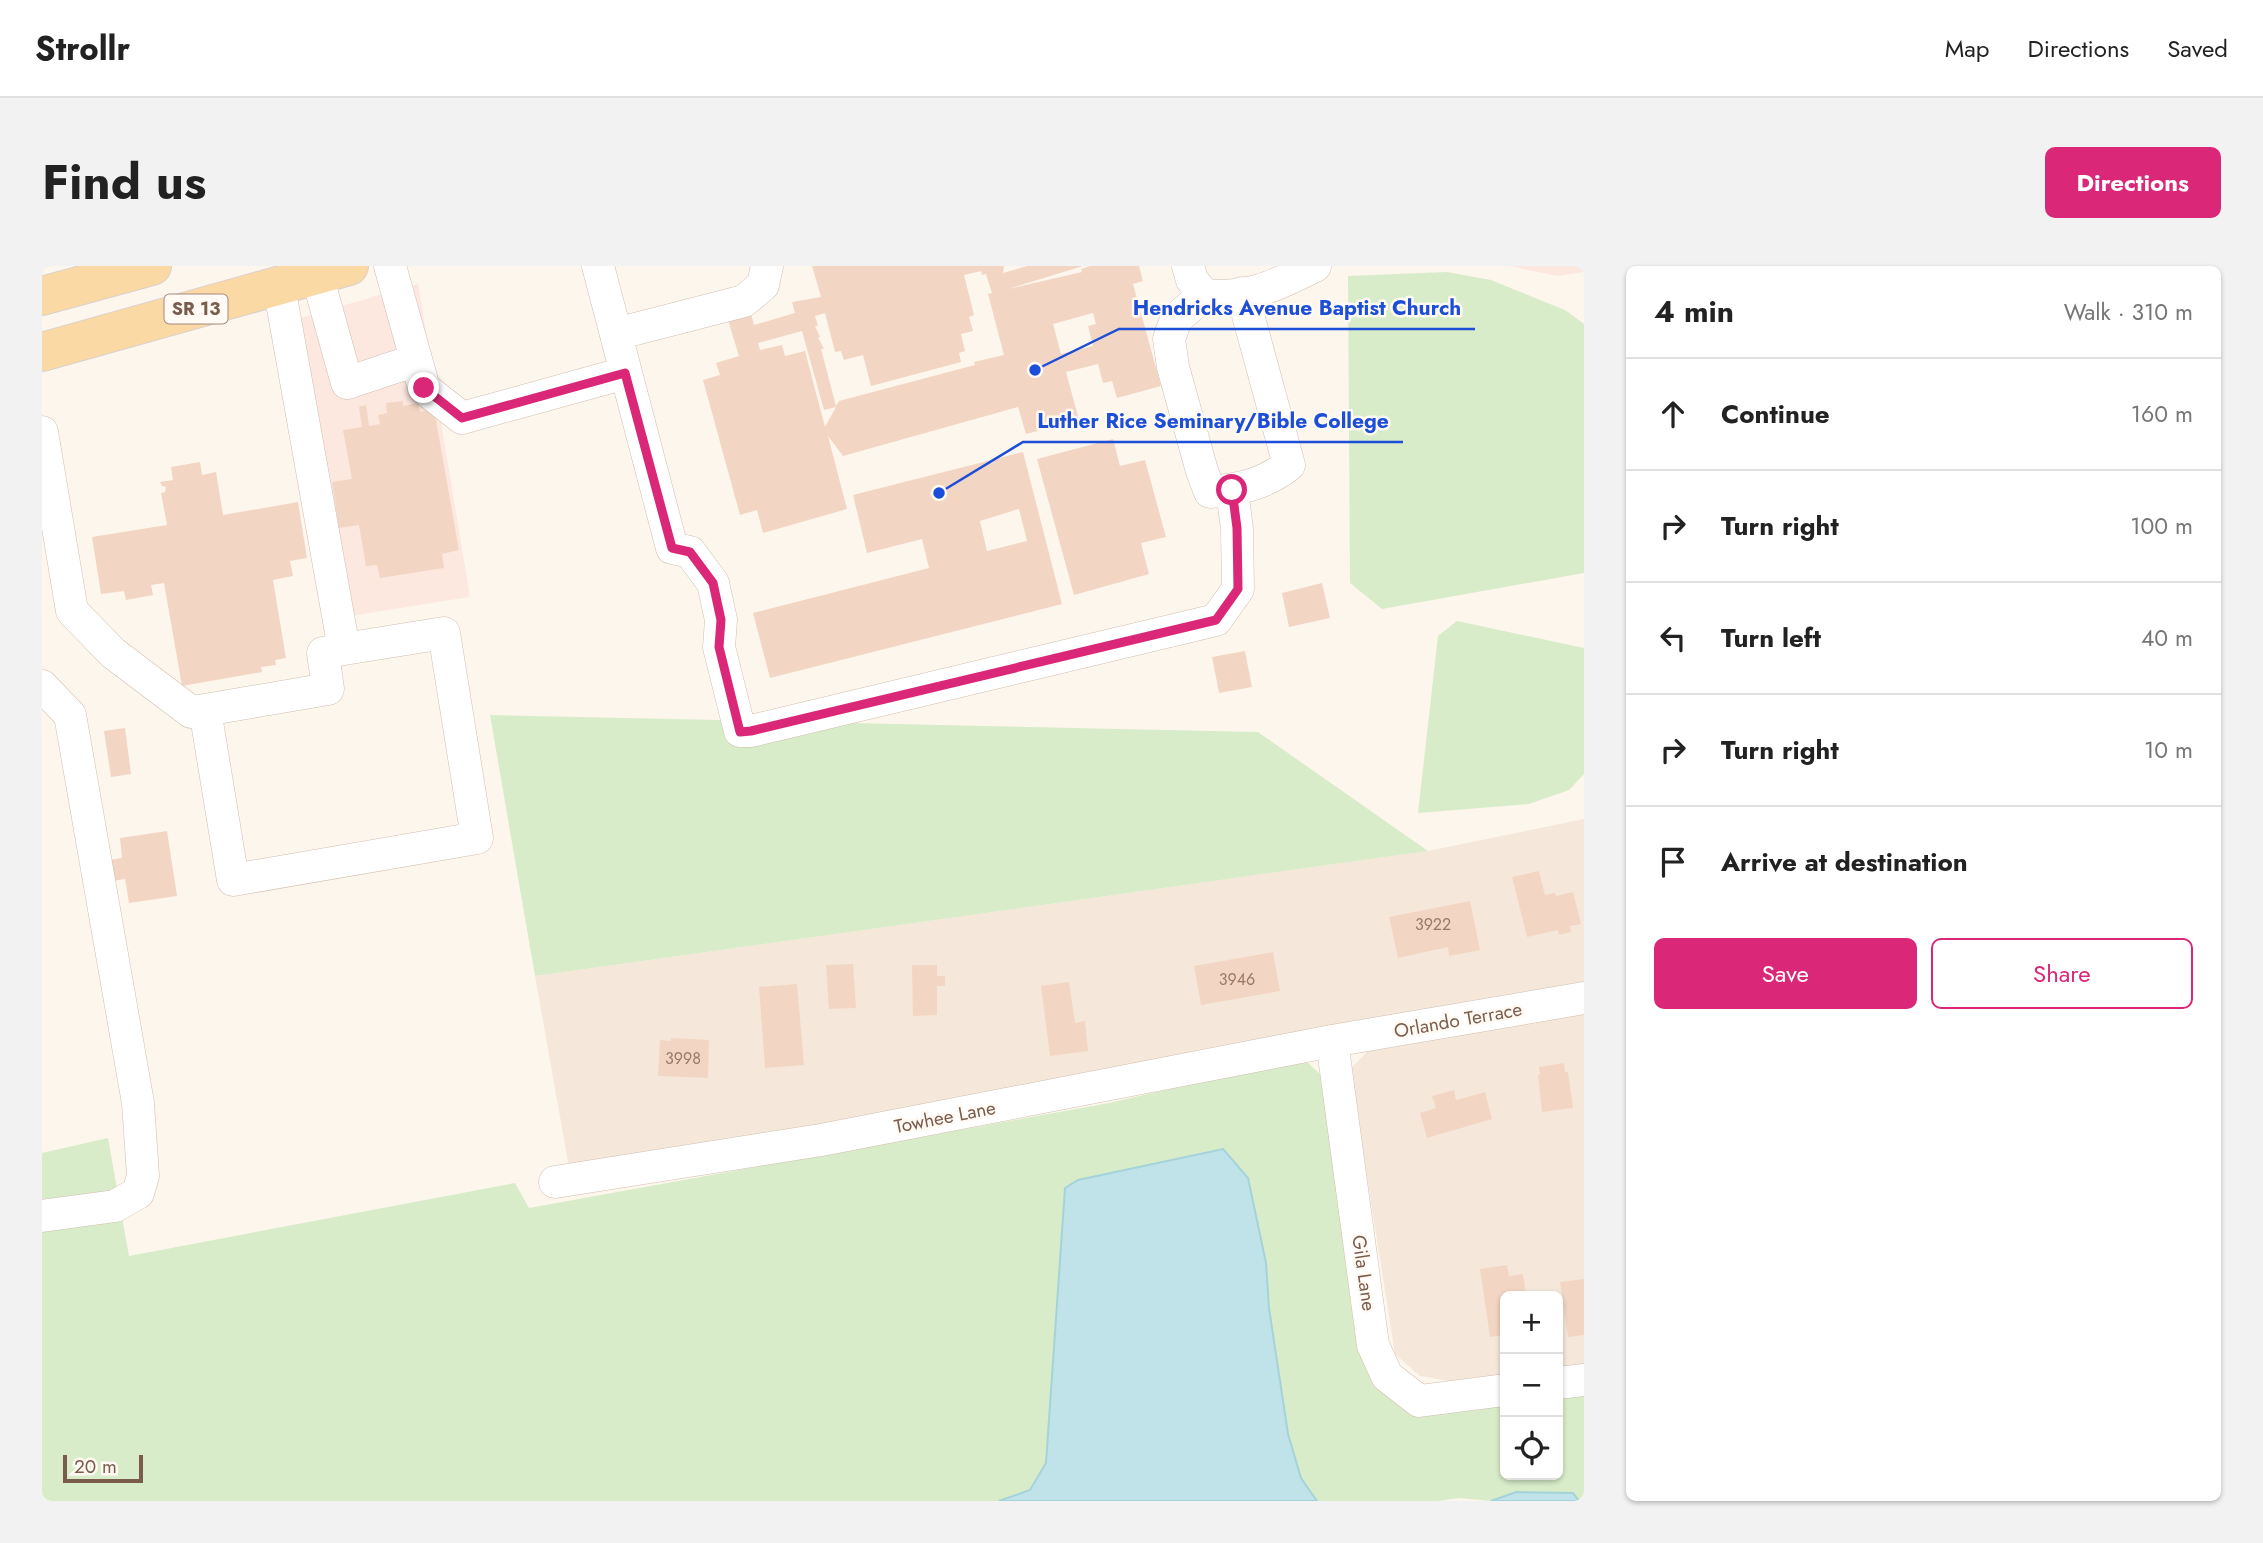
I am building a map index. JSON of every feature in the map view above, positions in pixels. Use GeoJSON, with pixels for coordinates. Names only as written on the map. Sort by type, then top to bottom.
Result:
{"type":"FeatureCollection","features":[{"type":"Feature","properties":{"kind":"main road"},"geometry":{"type":"LineString","coordinates":[[42,296],[152,266]]}},
{"type":"Feature","properties":{"kind":"main road","name":"SR 13"},"geometry":{"type":"LineString","coordinates":[[42,352],[274,276],[333,271]]}},
{"type":"Feature","properties":{"kind":"street"},"geometry":{"type":"LineString","coordinates":[[390,266],[424,388],[462,418],[625,373]]}},
{"type":"Feature","properties":{"kind":"street"},"geometry":{"type":"LineString","coordinates":[[598,266],[672,548],[690,552],[713,583],[721,620],[719,647],[740,732],[1216,620],[1238,589],[1237,528],[1232,490]]}},
{"type":"Feature","properties":{"kind":"street"},"geometry":{"type":"LineString","coordinates":[[616,334],[744,302],[763,285],[767,266]]}},
{"type":"Feature","properties":{"kind":"street"},"geometry":{"type":"LineString","coordinates":[[1188,266],[1192,280],[1204,295],[1223,297],[1271,288],[1315,266]]}},
{"type":"Feature","properties":{"kind":"street"},"geometry":{"type":"LineString","coordinates":[[333,271],[347,383],[416,360]]}},
{"type":"Feature","properties":{"kind":"street"},"geometry":{"type":"LineString","coordinates":[[274,276],[344,649]]}},
{"type":"Feature","properties":{"kind":"street"},"geometry":{"type":"LineString","coordinates":[[1204,295],[1176,319],[1169,339],[1173,368],[1210,492],[1232,490],[1272,478],[1289,465],[1242,293]]}},
{"type":"Feature","properties":{"kind":"street"},"geometry":{"type":"LineString","coordinates":[[42,432],[72,611],[113,653],[191,712],[328,690],[323,653],[444,633],[477,838],[233,880],[205,710]]}},
{"type":"Feature","properties":{"kind":"street"},"geometry":{"type":"LineString","coordinates":[[42,686],[70,715],[138,1102],[144,1176],[138,1193],[115,1206],[42,1216]]}},
{"type":"Feature","properties":{"kind":"street","name":"Orlando Terrace"},"geometry":{"type":"LineString","coordinates":[[1332,1041],[1584,998]]}},
{"type":"Feature","properties":{"kind":"street","name":"Towhee Lane"},"geometry":{"type":"LineString","coordinates":[[555,1182],[875,1130],[1332,1041]]}},
{"type":"Feature","properties":{"kind":"street","name":"Gila Lane"},"geometry":{"type":"LineString","coordinates":[[1332,1041],[1373,1345],[1387,1376],[1419,1401],[1500,1391]]}},
{"type":"Feature","properties":{"kind":"street"},"geometry":{"type":"LineString","coordinates":[[1563,1382],[1584,1380]]}},
{"type":"Feature","properties":{"kind":"shaded area"},"geometry":{"type":"Polygon","coordinates":[[[1509,266],[1584,266],[1584,272],[1557,276],[1509,266]]]}},
{"type":"Feature","properties":{"kind":"shaded area"},"geometry":{"type":"Polygon","coordinates":[[[418,284],[470,597],[350,616],[300,318],[418,284]]]}},
{"type":"Feature","properties":{"kind":"shaded area"},"geometry":{"type":"Polygon","coordinates":[[[1584,819],[1584,988],[570,1173],[535,976],[1428,851],[1584,819]]]}},
{"type":"Feature","properties":{"kind":"shaded area"},"geometry":{"type":"Polygon","coordinates":[[[1584,1013],[1584,1364],[1563,1367],[1563,1291],[1500,1291],[1500,1377],[1461,1383],[1420,1376],[1395,1354],[1350,1069],[1370,1049],[1584,1013]]]}},
{"type":"Feature","properties":{"kind":"green space"},"geometry":{"type":"Polygon","coordinates":[[[1447,272],[1491,280],[1565,310],[1584,324],[1584,573],[1382,609],[1350,583],[1348,276],[1447,272]]]}},
{"type":"Feature","properties":{"kind":"green space"},"geometry":{"type":"Polygon","coordinates":[[[1457,621],[1584,648],[1584,774],[1569,790],[1529,804],[1418,813],[1438,636],[1457,621]]]}},
{"type":"Feature","properties":{"kind":"green space"},"geometry":{"type":"Polygon","coordinates":[[[490,715],[1258,732],[1428,851],[535,976],[490,715]]]}},
{"type":"Feature","properties":{"kind":"green space"},"geometry":{"type":"Polygon","coordinates":[[[1303,1058],[1325,1079],[1366,1359],[1395,1403],[1422,1414],[1500,1402],[1500,1480],[1563,1480],[1563,1392],[1584,1389],[1584,1501],[1579,1501],[1572,1493],[1516,1492],[1491,1501],[1459,1498],[1438,1501],[1317,1501],[1301,1478],[1288,1434],[1269,1308],[1266,1263],[1248,1178],[1065,1188],[1046,1463],[1030,1490],[999,1501],[42,1501],[42,1153],[108,1138],[129,1256],[515,1183],[529,1208],[1109,1103],[1303,1058]]]}},
{"type":"Feature","properties":{"kind":"water"},"geometry":{"type":"Polygon","coordinates":[[[1223,1149],[1248,1178],[1266,1263],[1269,1308],[1288,1434],[1301,1478],[1317,1501],[999,1501],[1030,1490],[1046,1463],[1065,1188],[1078,1180],[1223,1149]]]}},
{"type":"Feature","properties":{"kind":"water"},"geometry":{"type":"Polygon","coordinates":[[[1516,1492],[1573,1493],[1579,1501],[1491,1501],[1516,1492]]]}},
{"type":"Feature","properties":{"kind":"building"},"geometry":{"type":"Polygon","coordinates":[[[812,266],[1004,266],[1003,273],[1027,266],[1083,266],[1008,289],[1082,272],[1081,269],[1090,266],[1139,266],[1143,281],[1133,284],[1161,386],[1117,398],[1112,381],[1103,383],[1098,364],[1066,372],[1079,420],[1026,434],[1018,407],[843,456],[828,436],[847,509],[763,533],[757,510],[740,515],[703,380],[720,375],[716,363],[739,356],[728,320],[751,314],[754,325],[795,313],[792,302],[821,297],[812,266]],[[981,271],[964,275],[974,315],[969,317],[973,331],[961,334],[965,351],[959,353],[961,362],[871,386],[863,355],[844,360],[841,351],[835,352],[825,313],[815,316],[818,326],[815,326],[824,349],[821,349],[836,406],[839,401],[1004,355],[988,294],[992,293],[986,274],[982,275],[981,271]],[[1093,313],[1053,324],[1061,354],[1093,346],[1088,326],[1096,324],[1093,313]],[[802,331],[758,343],[760,350],[782,345],[785,356],[805,351],[825,427],[836,407],[824,410],[802,331]]]}},
{"type":"Feature","properties":{"kind":"building"},"geometry":{"type":"Polygon","coordinates":[[[403,401],[403,406],[418,403],[420,412],[434,409],[459,550],[442,554],[444,568],[380,578],[377,565],[366,566],[359,525],[339,528],[332,482],[352,479],[343,430],[362,427],[359,407],[366,405],[369,426],[380,424],[378,415],[387,413],[386,403],[403,401]]]}},
{"type":"Feature","properties":{"kind":"building"},"geometry":{"type":"Polygon","coordinates":[[[1113,439],[1120,466],[1145,460],[1166,537],[1141,543],[1149,574],[1074,595],[1037,459],[1113,439]]]}},
{"type":"Feature","properties":{"kind":"building"},"geometry":{"type":"Polygon","coordinates":[[[1023,452],[1062,604],[770,678],[753,613],[929,568],[922,539],[867,553],[853,495],[1023,452]],[[1019,509],[980,521],[987,551],[1027,541],[1019,509]]]}},
{"type":"Feature","properties":{"kind":"building"},"geometry":{"type":"Polygon","coordinates":[[[200,462],[202,475],[216,472],[223,515],[298,502],[307,558],[290,561],[293,576],[273,580],[286,658],[275,660],[276,665],[261,667],[262,672],[182,686],[164,583],[151,585],[153,595],[126,600],[124,591],[101,594],[92,537],[167,525],[161,493],[165,492],[166,487],[160,482],[173,480],[171,467],[200,462]]]}},
{"type":"Feature","properties":{"kind":"building"},"geometry":{"type":"Polygon","coordinates":[[[1322,583],[1330,618],[1289,627],[1282,593],[1322,583]]]}},
{"type":"Feature","properties":{"kind":"building"},"geometry":{"type":"Polygon","coordinates":[[[1245,651],[1252,687],[1219,693],[1212,657],[1245,651]]]}},
{"type":"Feature","properties":{"kind":"building"},"geometry":{"type":"Polygon","coordinates":[[[125,728],[131,774],[111,777],[104,731],[125,728]]]}},
{"type":"Feature","properties":{"kind":"building"},"geometry":{"type":"Polygon","coordinates":[[[167,831],[177,896],[129,903],[125,879],[107,882],[103,861],[122,858],[120,838],[167,831]]]}},
{"type":"Feature","properties":{"kind":"building"},"geometry":{"type":"Polygon","coordinates":[[[1539,871],[1545,895],[1555,893],[1556,896],[1573,892],[1581,924],[1570,926],[1571,932],[1559,935],[1558,930],[1527,937],[1512,877],[1539,871]]]}},
{"type":"Feature","properties":{"kind":"building"},"geometry":{"type":"Polygon","coordinates":[[[1470,901],[1480,950],[1449,956],[1448,947],[1398,958],[1389,917],[1470,901]]]}},
{"type":"Feature","properties":{"kind":"building"},"geometry":{"type":"Polygon","coordinates":[[[1273,952],[1280,991],[1201,1005],[1194,966],[1273,952]]]}},
{"type":"Feature","properties":{"kind":"building"},"geometry":{"type":"Polygon","coordinates":[[[853,964],[856,1008],[829,1009],[826,965],[853,964]]]}},
{"type":"Feature","properties":{"kind":"building"},"geometry":{"type":"Polygon","coordinates":[[[912,965],[937,965],[937,976],[945,976],[945,986],[937,986],[937,1015],[913,1016],[912,965]]]}},
{"type":"Feature","properties":{"kind":"building"},"geometry":{"type":"Polygon","coordinates":[[[1069,982],[1075,1023],[1085,1021],[1088,1051],[1050,1056],[1041,986],[1069,982]]]}},
{"type":"Feature","properties":{"kind":"building"},"geometry":{"type":"Polygon","coordinates":[[[797,984],[804,1065],[765,1068],[759,987],[797,984]]]}},
{"type":"Feature","properties":{"kind":"building"},"geometry":{"type":"Polygon","coordinates":[[[671,1038],[709,1040],[708,1078],[658,1076],[660,1040],[671,1041],[671,1038]]]}},
{"type":"Feature","properties":{"kind":"building"},"geometry":{"type":"Polygon","coordinates":[[[1564,1063],[1565,1072],[1568,1072],[1573,1108],[1542,1112],[1539,1067],[1564,1063]]]}},
{"type":"Feature","properties":{"kind":"building"},"geometry":{"type":"Polygon","coordinates":[[[1454,1090],[1456,1100],[1485,1092],[1492,1119],[1427,1138],[1420,1113],[1436,1108],[1432,1096],[1454,1090]]]}},
{"type":"Feature","properties":{"kind":"building"},"geometry":{"type":"Polygon","coordinates":[[[1507,1265],[1509,1276],[1523,1274],[1525,1291],[1500,1291],[1500,1336],[1490,1337],[1480,1269],[1507,1265]]]}},
{"type":"Feature","properties":{"kind":"building"},"geometry":{"type":"Polygon","coordinates":[[[1584,1279],[1584,1335],[1568,1337],[1560,1282],[1584,1279]]]}},
{"type":"Feature","properties":{"kind":"place","name":"Hendricks Avenue Baptist Church"},"geometry":{"type":"Point","coordinates":[1035,370]}},
{"type":"Feature","properties":{"kind":"place","name":"Luther Rice Seminary/Bible College"},"geometry":{"type":"Point","coordinates":[939,493]}},
{"type":"Feature","properties":{"kind":"route"},"geometry":{"type":"LineString","coordinates":[[424,388],[462,418],[625,373],[672,548],[690,552],[713,583],[721,620],[719,647],[740,732],[1216,620],[1238,589],[1237,528],[1232,490]]}}]}
